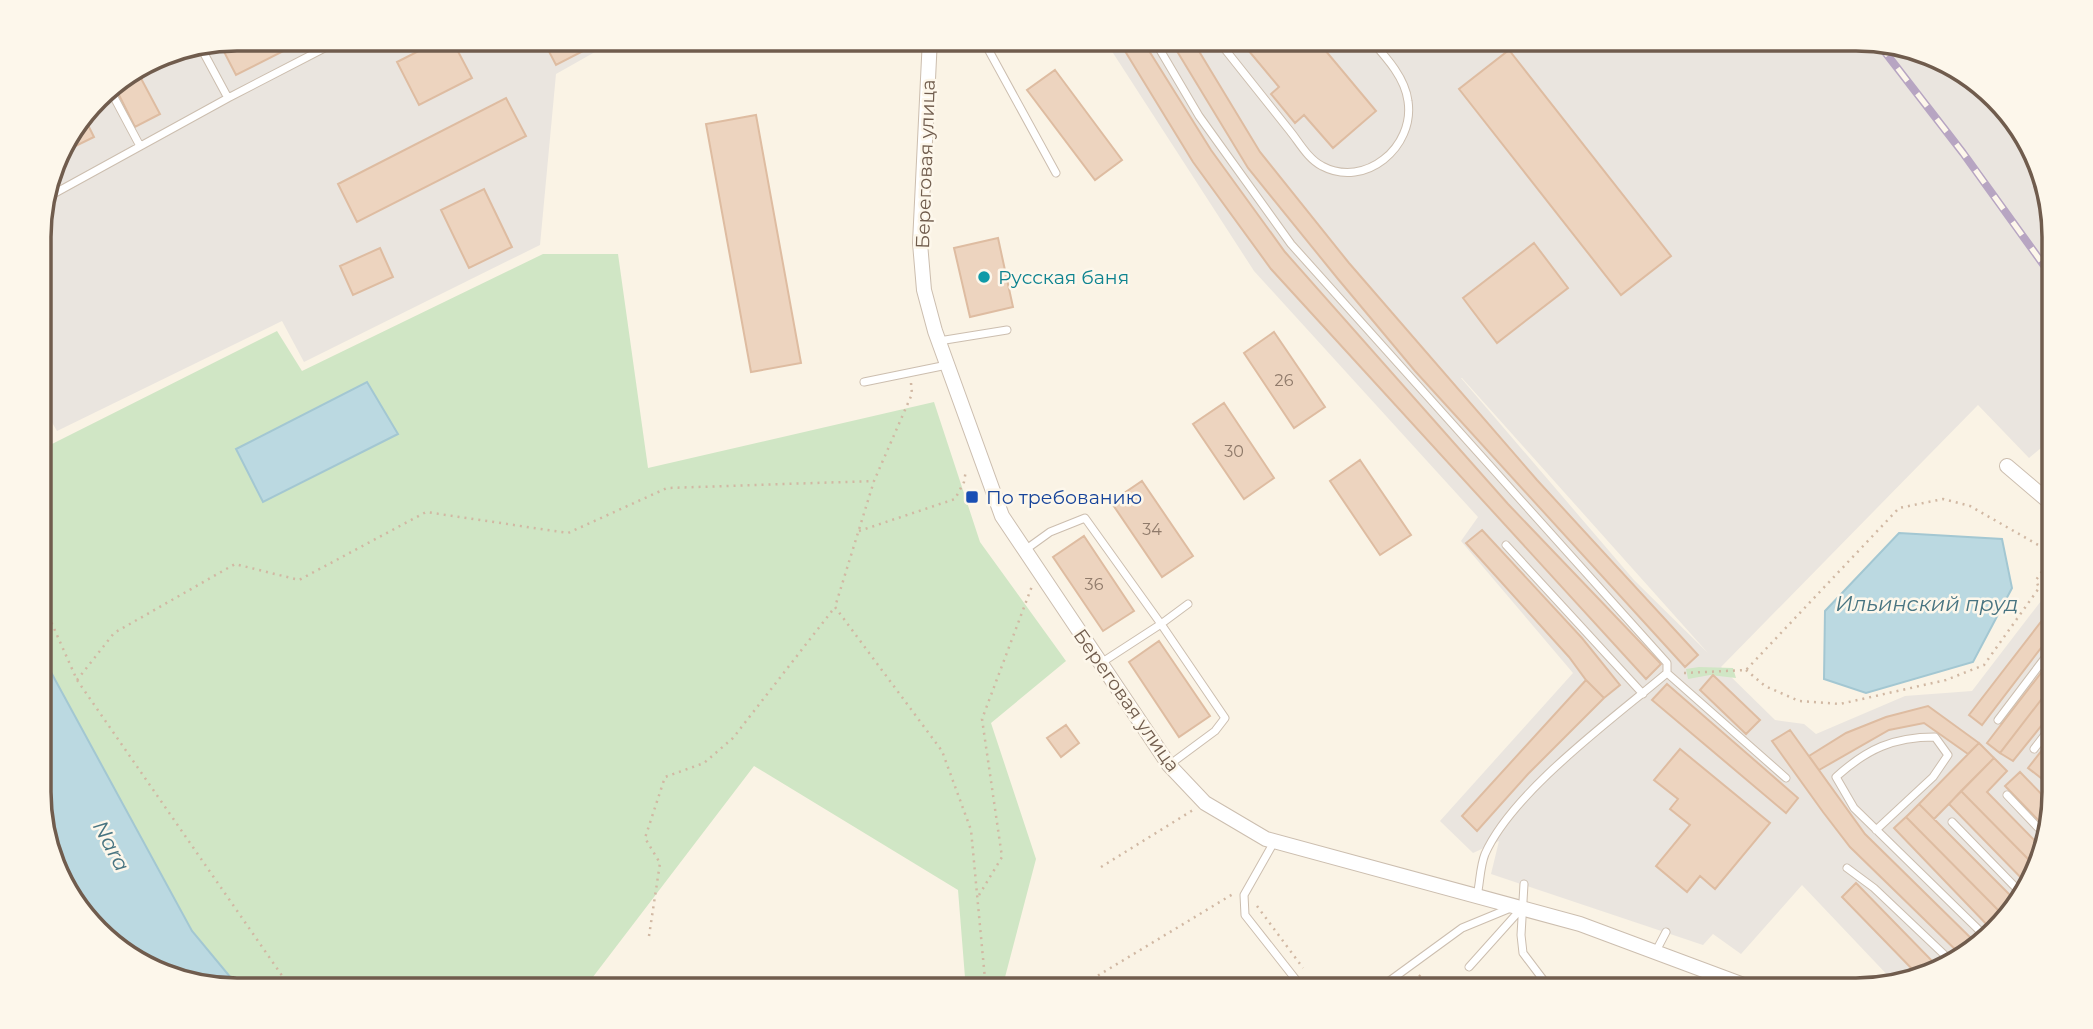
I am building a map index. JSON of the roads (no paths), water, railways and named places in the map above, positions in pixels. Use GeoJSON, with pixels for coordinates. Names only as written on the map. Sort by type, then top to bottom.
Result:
{"type":"FeatureCollection","features":[{"type":"Feature","properties":{"kind":"street","name":"Береговая улица"},"geometry":{"type":"LineString","coordinates":[[929,51],[920,243],[923,290],[947,365],[1002,516],[1169,765],[1205,803],[1275,842],[1517,908],[1656,951],[1726,978]]}},
{"type":"Feature","properties":{"kind":"street"},"geometry":{"type":"LineString","coordinates":[[2007,466],[2042,496]]}},
{"type":"Feature","properties":{"kind":"lane"},"geometry":{"type":"LineString","coordinates":[[56,192],[319,51]]}},
{"type":"Feature","properties":{"kind":"lane"},"geometry":{"type":"LineString","coordinates":[[989,51],[1056,173]]}},
{"type":"Feature","properties":{"kind":"lane"},"geometry":{"type":"LineString","coordinates":[[1161,51],[1199,116],[1291,244],[1667,663],[1667,673],[1786,778]]}},
{"type":"Feature","properties":{"kind":"lane"},"geometry":{"type":"LineString","coordinates":[[1226,51],[1317,164],[1347,174],[1357,173],[1401,145],[1407,124],[1408,99],[1400,80],[1380,51]]}},
{"type":"Feature","properties":{"kind":"lane"},"geometry":{"type":"LineString","coordinates":[[204,53],[228,98]]}},
{"type":"Feature","properties":{"kind":"lane"},"geometry":{"type":"LineString","coordinates":[[114,97],[140,146]]}},
{"type":"Feature","properties":{"kind":"lane"},"geometry":{"type":"LineString","coordinates":[[939,341],[1007,330]]}},
{"type":"Feature","properties":{"kind":"lane"},"geometry":{"type":"LineString","coordinates":[[864,382],[947,365]]}},
{"type":"Feature","properties":{"kind":"lane"},"geometry":{"type":"LineString","coordinates":[[1025,550],[1050,532],[1085,517],[1225,718],[1215,731],[1169,765]]}},
{"type":"Feature","properties":{"kind":"lane"},"geometry":{"type":"LineString","coordinates":[[1506,545],[1643,694]]}},
{"type":"Feature","properties":{"kind":"lane"},"geometry":{"type":"LineString","coordinates":[[1100,663],[1188,604]]}},
{"type":"Feature","properties":{"kind":"lane"},"geometry":{"type":"LineString","coordinates":[[1998,720],[2042,662]]}},
{"type":"Feature","properties":{"kind":"lane"},"geometry":{"type":"LineString","coordinates":[[1477,897],[1484,856],[1500,828],[1560,763],[1667,673]]}},
{"type":"Feature","properties":{"kind":"lane"},"geometry":{"type":"LineString","coordinates":[[1876,830],[1933,777],[1948,755],[1934,737],[1903,737],[1856,758],[1836,777],[1854,808],[1876,830],[1980,931]]}},
{"type":"Feature","properties":{"kind":"lane"},"geometry":{"type":"LineString","coordinates":[[2034,749],[2042,739]]}},
{"type":"Feature","properties":{"kind":"lane"},"geometry":{"type":"LineString","coordinates":[[2007,795],[2039,828]]}},
{"type":"Feature","properties":{"kind":"lane"},"geometry":{"type":"LineString","coordinates":[[1952,822],[2016,888]]}},
{"type":"Feature","properties":{"kind":"lane"},"geometry":{"type":"LineString","coordinates":[[1275,842],[1244,895],[1245,915],[1295,978]]}},
{"type":"Feature","properties":{"kind":"lane"},"geometry":{"type":"LineString","coordinates":[[1847,868],[1874,888],[1945,955]]}},
{"type":"Feature","properties":{"kind":"lane"},"geometry":{"type":"LineString","coordinates":[[1469,967],[1517,908],[1524,884]]}},
{"type":"Feature","properties":{"kind":"lane"},"geometry":{"type":"LineString","coordinates":[[1393,978],[1462,928],[1517,908]]}},
{"type":"Feature","properties":{"kind":"lane"},"geometry":{"type":"LineString","coordinates":[[1517,908],[1523,953],[1542,978]]}},
{"type":"Feature","properties":{"kind":"lane"},"geometry":{"type":"LineString","coordinates":[[1656,951],[1666,932]]}},
{"type":"Feature","properties":{"kind":"water"},"geometry":{"type":"Polygon","coordinates":[[[367,382],[398,434],[263,502],[236,449],[367,382]]]}},
{"type":"Feature","properties":{"kind":"water","name":"Ильинский пруд"},"geometry":{"type":"Polygon","coordinates":[[[1899,533],[2002,539],[2012,588],[1973,662],[1866,693],[1824,679],[1825,611],[1899,533]]]}},
{"type":"Feature","properties":{"kind":"water","name":"Nara"},"geometry":{"type":"Polygon","coordinates":[[[51,672],[192,931],[231,978],[188,972],[143,953],[105,924],[76,886],[57,841],[52,817],[51,672]]]}},
{"type":"Feature","properties":{"kind":"railway"},"geometry":{"type":"LineString","coordinates":[[1886,53],[1963,153],[2042,263]]}},
{"type":"Feature","properties":{"kind":"place","name":"Русская баня"},"geometry":{"type":"Point","coordinates":[984,277]}},
{"type":"Feature","properties":{"kind":"place","name":"По требованию"},"geometry":{"type":"Point","coordinates":[972,497]}}]}
